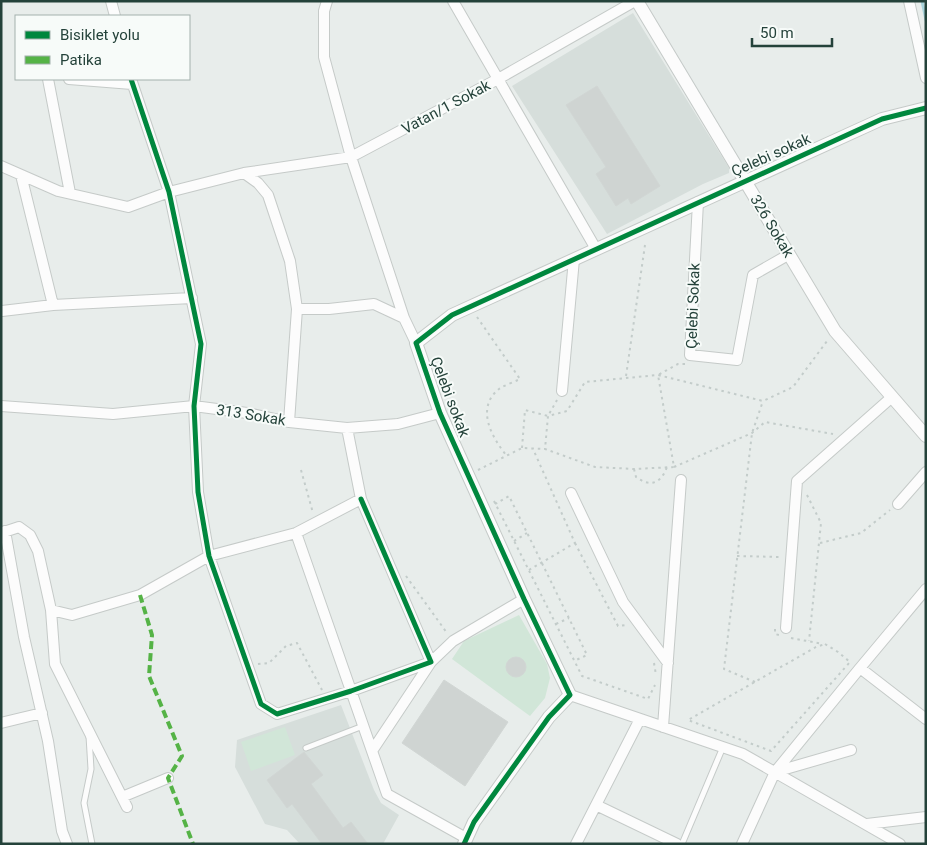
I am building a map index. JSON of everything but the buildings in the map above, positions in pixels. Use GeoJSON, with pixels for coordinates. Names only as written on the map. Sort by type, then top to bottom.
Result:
{"type":"FeatureCollection","features":[{"type":"Feature","properties":{"kind":"street"},"geometry":{"type":"LineString","coordinates":[[111,1],[115,15]]}},
{"type":"Feature","properties":{"kind":"street"},"geometry":{"type":"LineString","coordinates":[[327,1],[324,10],[324,57],[351,157],[404,318],[416,343]]}},
{"type":"Feature","properties":{"kind":"street"},"geometry":{"type":"LineString","coordinates":[[453,1],[596,249]]}},
{"type":"Feature","properties":{"kind":"street","name":"Vatan/1 Sokak"},"geometry":{"type":"LineString","coordinates":[[1,166],[58,191],[128,207],[169,192],[244,173],[351,157],[498,79],[636,1]]}},
{"type":"Feature","properties":{"kind":"street","name":"326 Sokak"},"geometry":{"type":"LineString","coordinates":[[636,1],[834,331],[926,436]]}},
{"type":"Feature","properties":{"kind":"street"},"geometry":{"type":"LineString","coordinates":[[909,1],[926,78]]}},
{"type":"Feature","properties":{"kind":"street"},"geometry":{"type":"LineString","coordinates":[[48,80],[70,194]]}},
{"type":"Feature","properties":{"kind":"street"},"geometry":{"type":"LineString","coordinates":[[91,80],[132,82],[169,192],[200,344],[194,406],[198,492],[208,556],[261,704],[277,714],[351,691],[431,662]]}},
{"type":"Feature","properties":{"kind":"street","name":"Çelebi sokak"},"geometry":{"type":"LineString","coordinates":[[570,695],[524,599],[440,413],[416,343],[452,315],[882,120],[926,108]]}},
{"type":"Feature","properties":{"kind":"street"},"geometry":{"type":"LineString","coordinates":[[244,173],[258,182],[268,195],[290,261],[298,310],[289,422]]}},
{"type":"Feature","properties":{"kind":"street"},"geometry":{"type":"LineString","coordinates":[[21,175],[53,305]]}},
{"type":"Feature","properties":{"kind":"street","name":"Çelebi Sokak"},"geometry":{"type":"LineString","coordinates":[[698,202],[690,355],[737,360],[753,276],[788,255]]}},
{"type":"Feature","properties":{"kind":"street"},"geometry":{"type":"LineString","coordinates":[[562,391],[574,259]]}},
{"type":"Feature","properties":{"kind":"street"},"geometry":{"type":"LineString","coordinates":[[2,311],[53,305],[192,298]]}},
{"type":"Feature","properties":{"kind":"street"},"geometry":{"type":"LineString","coordinates":[[298,310],[374,304],[404,318]]}},
{"type":"Feature","properties":{"kind":"street"},"geometry":{"type":"LineString","coordinates":[[1,306],[1,320]]}},
{"type":"Feature","properties":{"kind":"street"},"geometry":{"type":"LineString","coordinates":[[786,628],[797,481],[892,397]]}},
{"type":"Feature","properties":{"kind":"street","name":"313 Sokak"},"geometry":{"type":"LineString","coordinates":[[1,406],[113,414],[194,406],[247,413],[289,422],[348,428],[398,424],[440,413]]}},
{"type":"Feature","properties":{"kind":"street"},"geometry":{"type":"LineString","coordinates":[[348,428],[361,499],[431,662]]}},
{"type":"Feature","properties":{"kind":"street"},"geometry":{"type":"LineString","coordinates":[[898,504],[926,472]]}},
{"type":"Feature","properties":{"kind":"street"},"geometry":{"type":"LineString","coordinates":[[663,727],[681,480]]}},
{"type":"Feature","properties":{"kind":"street"},"geometry":{"type":"LineString","coordinates":[[571,492],[624,602],[668,663]]}},
{"type":"Feature","properties":{"kind":"street"},"geometry":{"type":"LineString","coordinates":[[51,610],[72,615],[140,595],[208,556],[296,533],[361,499]]}},
{"type":"Feature","properties":{"kind":"street"},"geometry":{"type":"LineString","coordinates":[[67,844],[62,831],[48,741],[24,637],[3,532],[19,527],[30,536],[38,551],[51,610],[55,664],[124,802],[168,778]]}},
{"type":"Feature","properties":{"kind":"street"},"geometry":{"type":"LineString","coordinates":[[296,533],[387,794],[465,841],[474,822],[549,717],[570,695],[743,754],[900,844]]}},
{"type":"Feature","properties":{"kind":"street"},"geometry":{"type":"LineString","coordinates":[[742,844],[776,772],[926,588]]}},
{"type":"Feature","properties":{"kind":"street"},"geometry":{"type":"LineString","coordinates":[[372,751],[431,662],[453,641],[524,599]]}},
{"type":"Feature","properties":{"kind":"street"},"geometry":{"type":"LineString","coordinates":[[860,668],[925,718]]}},
{"type":"Feature","properties":{"kind":"street"},"geometry":{"type":"LineString","coordinates":[[1,723],[42,713]]}},
{"type":"Feature","properties":{"kind":"street"},"geometry":{"type":"LineString","coordinates":[[576,844],[640,719]]}},
{"type":"Feature","properties":{"kind":"street"},"geometry":{"type":"LineString","coordinates":[[776,772],[851,750]]}},
{"type":"Feature","properties":{"kind":"street"},"geometry":{"type":"LineString","coordinates":[[596,805],[677,844]]}},
{"type":"Feature","properties":{"kind":"street"},"geometry":{"type":"LineString","coordinates":[[867,824],[926,817]]}},
{"type":"Feature","properties":{"kind":"lane"},"geometry":{"type":"LineString","coordinates":[[306,748],[363,726]]}},
{"type":"Feature","properties":{"kind":"lane"},"geometry":{"type":"LineString","coordinates":[[88,728],[91,769],[84,803],[92,844]]}},
{"type":"Feature","properties":{"kind":"lane"},"geometry":{"type":"LineString","coordinates":[[682,844],[723,747]]}},
{"type":"Feature","properties":{"kind":"path"},"geometry":{"type":"LineString","coordinates":[[626,377],[645,245]]}},
{"type":"Feature","properties":{"kind":"path"},"geometry":{"type":"LineString","coordinates":[[476,316],[520,379],[499,389],[491,398],[486,414],[488,427],[507,456]]}},
{"type":"Feature","properties":{"kind":"path"},"geometry":{"type":"LineString","coordinates":[[522,448],[525,410],[548,416],[567,411],[585,382],[658,375],[763,401],[793,387],[834,331]]}},
{"type":"Feature","properties":{"kind":"path"},"geometry":{"type":"LineString","coordinates":[[658,375],[678,364],[687,364]]}},
{"type":"Feature","properties":{"kind":"path"},"geometry":{"type":"LineString","coordinates":[[658,375],[674,467]]}},
{"type":"Feature","properties":{"kind":"path"},"geometry":{"type":"LineString","coordinates":[[545,449],[548,416],[562,391]]}},
{"type":"Feature","properties":{"kind":"path"},"geometry":{"type":"LineString","coordinates":[[755,682],[724,669],[752,433],[763,401]]}},
{"type":"Feature","properties":{"kind":"path"},"geometry":{"type":"LineString","coordinates":[[478,470],[522,448],[545,449],[595,467],[634,469],[674,467],[752,433],[765,422],[838,435]]}},
{"type":"Feature","properties":{"kind":"path"},"geometry":{"type":"LineString","coordinates":[[533,449],[575,543],[618,626],[630,624]]}},
{"type":"Feature","properties":{"kind":"path"},"geometry":{"type":"LineString","coordinates":[[634,469],[636,477],[645,482],[652,483],[658,482],[667,468]]}},
{"type":"Feature","properties":{"kind":"path"},"geometry":{"type":"LineString","coordinates":[[301,470],[304,486],[316,522]]}},
{"type":"Feature","properties":{"kind":"path"},"geometry":{"type":"LineString","coordinates":[[491,495],[582,676],[648,700],[656,682],[654,660]]}},
{"type":"Feature","properties":{"kind":"path"},"geometry":{"type":"LineString","coordinates":[[807,495],[821,523],[809,641]]}},
{"type":"Feature","properties":{"kind":"path"},"geometry":{"type":"LineString","coordinates":[[495,504],[509,496],[587,655],[574,661]]}},
{"type":"Feature","properties":{"kind":"path"},"geometry":{"type":"LineString","coordinates":[[820,543],[861,533],[898,504]]}},
{"type":"Feature","properties":{"kind":"path"},"geometry":{"type":"LineString","coordinates":[[514,541],[527,533]]}},
{"type":"Feature","properties":{"kind":"path"},"geometry":{"type":"LineString","coordinates":[[529,570],[575,543]]}},
{"type":"Feature","properties":{"kind":"path"},"geometry":{"type":"LineString","coordinates":[[404,572],[453,641]]}},
{"type":"Feature","properties":{"kind":"path"},"geometry":{"type":"LineString","coordinates":[[556,624],[569,618]]}},
{"type":"Feature","properties":{"kind":"path"},"geometry":{"type":"LineString","coordinates":[[247,665],[269,663],[286,646],[297,643],[327,699]]}},
{"type":"Feature","properties":{"kind":"path"},"geometry":{"type":"LineString","coordinates":[[825,644],[850,662],[770,751],[688,720],[755,682],[816,647],[825,644]]}},
{"type":"Feature","properties":{"kind":"shaded area"},"geometry":{"type":"Polygon","coordinates":[[[633,13],[729,168],[729,173],[703,184],[607,234],[512,86],[633,13]]]}},
{"type":"Feature","properties":{"kind":"shaded area"},"geometry":{"type":"Polygon","coordinates":[[[341,705],[374,790],[381,803],[399,815],[383,844],[300,844],[287,830],[265,824],[235,767],[237,740],[341,705]]]}},
{"type":"Feature","properties":{"kind":"green space"},"geometry":{"type":"Polygon","coordinates":[[[519,615],[547,664],[550,678],[545,698],[530,716],[452,659],[464,641],[519,615]]]}},
{"type":"Feature","properties":{"kind":"green space"},"geometry":{"type":"Polygon","coordinates":[[[285,727],[295,755],[251,771],[241,742],[285,727]]]}},
{"type":"Feature","properties":{"kind":"waterway"},"geometry":{"type":"LineString","coordinates":[[922,1],[926,20]]}},
{"type":"Feature","properties":{"kind":"marked path"},"geometry":{"type":"LineString","coordinates":[[140,595],[152,635],[149,676],[182,756],[168,778],[193,844]]}},
{"type":"Feature","properties":{"kind":"cycle path"},"geometry":{"type":"LineString","coordinates":[[131,80],[169,192],[201,344],[194,406],[198,492],[209,556],[261,704],[277,714],[351,691],[431,662],[361,499]]}},
{"type":"Feature","properties":{"kind":"cycle path"},"geometry":{"type":"LineString","coordinates":[[464,844],[474,822],[549,717],[570,695],[524,599],[440,413],[416,343],[452,315],[882,119],[926,108]]}}]}
